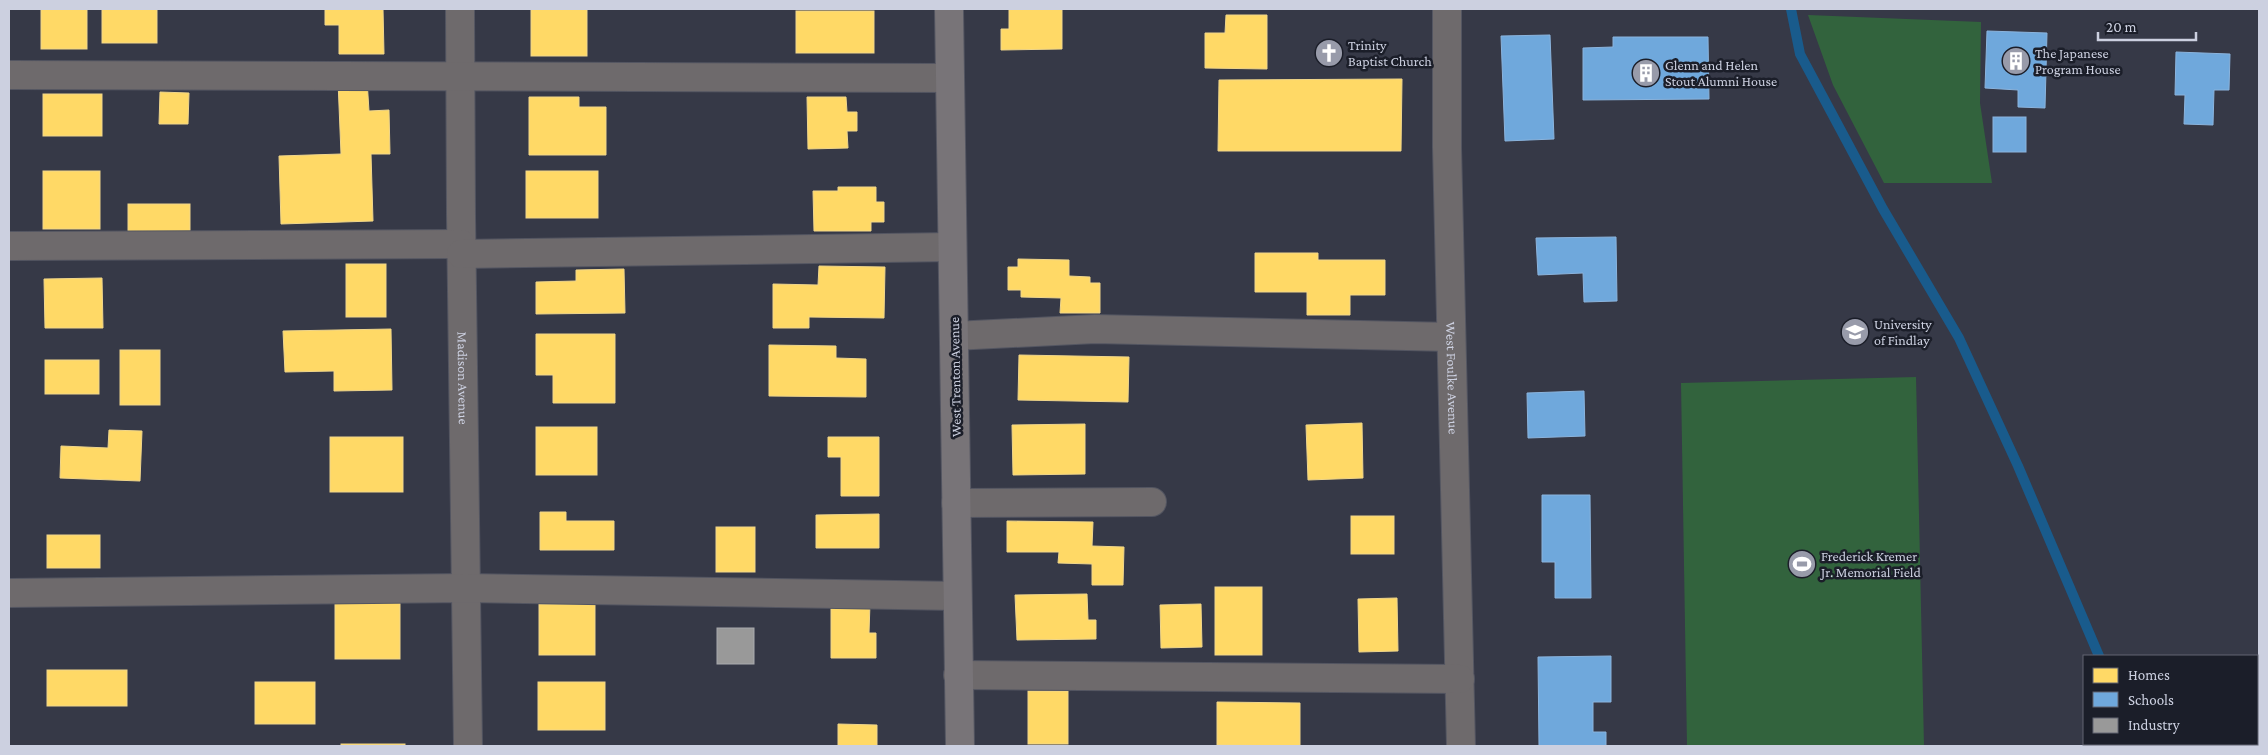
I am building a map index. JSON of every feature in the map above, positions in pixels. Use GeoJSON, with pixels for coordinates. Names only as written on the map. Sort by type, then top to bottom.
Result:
{"type":"FeatureCollection","features":[{"type":"Feature","properties":{"kind":"main road","name":"West Trenton Avenue"},"geometry":{"type":"LineString","coordinates":[[949,9],[960,746]]}},
{"type":"Feature","properties":{"kind":"street","name":"Madison Avenue"},"geometry":{"type":"LineString","coordinates":[[460,9],[461,249],[468,746]]}},
{"type":"Feature","properties":{"kind":"street","name":"West Foulke Avenue"},"geometry":{"type":"LineString","coordinates":[[1446,9],[1446,147],[1461,746]]}},
{"type":"Feature","properties":{"kind":"street"},"geometry":{"type":"LineString","coordinates":[[9,75],[950,78]]}},
{"type":"Feature","properties":{"kind":"street"},"geometry":{"type":"LineString","coordinates":[[9,246],[461,249],[952,247]]}},
{"type":"Feature","properties":{"kind":"street"},"geometry":{"type":"LineString","coordinates":[[954,336],[1095,329],[1451,337]]}},
{"type":"Feature","properties":{"kind":"street"},"geometry":{"type":"LineString","coordinates":[[956,503],[1152,502]]}},
{"type":"Feature","properties":{"kind":"street"},"geometry":{"type":"LineString","coordinates":[[9,593],[466,588],[957,596]]}},
{"type":"Feature","properties":{"kind":"street"},"geometry":{"type":"LineString","coordinates":[[958,675],[1460,679]]}},
{"type":"Feature","properties":{"kind":"green space"},"geometry":{"type":"Polygon","coordinates":[[[1808,15],[1981,22],[1980,103],[1992,183],[1884,183],[1833,85],[1808,15]]]}},
{"type":"Feature","properties":{"kind":"green space","name":"Frederick Kremer Jr. Memorial Field"},"geometry":{"type":"Polygon","coordinates":[[[1916,377],[1924,746],[1687,746],[1681,383],[1916,377]]]}},
{"type":"Feature","properties":{"kind":"building: Homes"},"geometry":{"type":"Polygon","coordinates":[[[41,9],[87,9],[87,49],[41,49],[41,9]]]}},
{"type":"Feature","properties":{"kind":"building: Homes"},"geometry":{"type":"Polygon","coordinates":[[[102,9],[157,9],[157,43],[102,43],[102,9]]]}},
{"type":"Feature","properties":{"kind":"building: Homes"},"geometry":{"type":"Polygon","coordinates":[[[325,9],[383,9],[384,54],[339,54],[339,25],[325,25],[325,9]]]}},
{"type":"Feature","properties":{"kind":"building: Homes"},"geometry":{"type":"Polygon","coordinates":[[[531,9],[587,9],[587,56],[531,56],[531,9]]]}},
{"type":"Feature","properties":{"kind":"building: Homes"},"geometry":{"type":"Polygon","coordinates":[[[1009,9],[1062,9],[1062,49],[1001,50],[1001,29],[1009,29],[1009,9]]]}},
{"type":"Feature","properties":{"kind":"building: Homes"},"geometry":{"type":"Polygon","coordinates":[[[796,11],[874,11],[874,53],[796,53],[796,11]]]}},
{"type":"Feature","properties":{"kind":"building: Homes"},"geometry":{"type":"Polygon","coordinates":[[[1226,15],[1267,15],[1267,69],[1205,68],[1205,33],[1225,33],[1226,15]]]}},
{"type":"Feature","properties":{"kind":"building: Homes"},"geometry":{"type":"Polygon","coordinates":[[[1402,79],[1401,151],[1218,151],[1219,80],[1402,79]]]}},
{"type":"Feature","properties":{"kind":"building: Homes"},"geometry":{"type":"Polygon","coordinates":[[[367,80],[369,111],[389,110],[390,154],[371,154],[373,221],[281,224],[279,156],[341,154],[338,81],[367,80]]]}},
{"type":"Feature","properties":{"kind":"building: Homes"},"geometry":{"type":"Polygon","coordinates":[[[160,92],[189,93],[188,124],[159,124],[160,92]]]}},
{"type":"Feature","properties":{"kind":"building: Homes"},"geometry":{"type":"Polygon","coordinates":[[[43,94],[102,94],[102,136],[43,136],[43,94]]]}},
{"type":"Feature","properties":{"kind":"building: Homes"},"geometry":{"type":"Polygon","coordinates":[[[529,97],[579,97],[579,107],[606,107],[606,155],[529,155],[529,97]]]}},
{"type":"Feature","properties":{"kind":"building: Homes"},"geometry":{"type":"Polygon","coordinates":[[[807,97],[846,97],[847,112],[857,112],[857,131],[847,131],[848,148],[808,149],[807,97]]]}},
{"type":"Feature","properties":{"kind":"building: Homes"},"geometry":{"type":"Polygon","coordinates":[[[43,171],[100,171],[100,229],[43,229],[43,171]]]}},
{"type":"Feature","properties":{"kind":"building: Homes"},"geometry":{"type":"Polygon","coordinates":[[[526,171],[598,171],[598,218],[526,218],[526,171]]]}},
{"type":"Feature","properties":{"kind":"building: Homes"},"geometry":{"type":"Polygon","coordinates":[[[838,187],[876,187],[876,202],[884,202],[884,222],[871,222],[871,231],[814,231],[813,191],[838,191],[838,187]]]}},
{"type":"Feature","properties":{"kind":"building: Homes"},"geometry":{"type":"Polygon","coordinates":[[[128,204],[190,204],[190,233],[128,233],[128,204]]]}},
{"type":"Feature","properties":{"kind":"building: Homes"},"geometry":{"type":"Polygon","coordinates":[[[1255,253],[1318,253],[1318,260],[1385,260],[1385,295],[1350,295],[1350,315],[1307,315],[1307,292],[1255,292],[1255,253]]]}},
{"type":"Feature","properties":{"kind":"building: Homes"},"geometry":{"type":"Polygon","coordinates":[[[1018,259],[1069,260],[1069,276],[1090,277],[1090,283],[1100,283],[1100,313],[1060,313],[1061,298],[1021,297],[1021,290],[1008,290],[1008,267],[1018,267],[1018,259]]]}},
{"type":"Feature","properties":{"kind":"building: Homes"},"geometry":{"type":"Polygon","coordinates":[[[346,264],[386,264],[386,317],[346,317],[346,264]]]}},
{"type":"Feature","properties":{"kind":"building: Homes"},"geometry":{"type":"Polygon","coordinates":[[[819,266],[885,267],[884,318],[809,317],[809,328],[773,328],[773,284],[818,285],[819,266]]]}},
{"type":"Feature","properties":{"kind":"building: Homes"},"geometry":{"type":"Polygon","coordinates":[[[624,269],[625,313],[536,314],[536,282],[576,281],[576,270],[624,269]]]}},
{"type":"Feature","properties":{"kind":"building: Homes"},"geometry":{"type":"Polygon","coordinates":[[[102,278],[103,328],[45,328],[44,279],[102,278]]]}},
{"type":"Feature","properties":{"kind":"building: Homes"},"geometry":{"type":"Polygon","coordinates":[[[391,329],[392,390],[334,391],[334,371],[285,372],[283,331],[391,329]]]}},
{"type":"Feature","properties":{"kind":"building: Homes"},"geometry":{"type":"Polygon","coordinates":[[[536,334],[615,334],[615,403],[553,403],[553,375],[536,375],[536,334]]]}},
{"type":"Feature","properties":{"kind":"building: Homes"},"geometry":{"type":"Polygon","coordinates":[[[769,345],[836,346],[836,358],[866,359],[866,397],[769,396],[769,345]]]}},
{"type":"Feature","properties":{"kind":"building: Homes"},"geometry":{"type":"Polygon","coordinates":[[[120,350],[160,350],[160,405],[120,405],[120,350]]]}},
{"type":"Feature","properties":{"kind":"building: Homes"},"geometry":{"type":"Polygon","coordinates":[[[1019,355],[1129,357],[1128,402],[1018,400],[1019,355]]]}},
{"type":"Feature","properties":{"kind":"building: Homes"},"geometry":{"type":"Polygon","coordinates":[[[45,360],[99,360],[99,394],[45,394],[45,360]]]}},
{"type":"Feature","properties":{"kind":"building: Homes"},"geometry":{"type":"Polygon","coordinates":[[[1362,423],[1363,478],[1308,480],[1306,425],[1362,423]]]}},
{"type":"Feature","properties":{"kind":"building: Homes"},"geometry":{"type":"Polygon","coordinates":[[[1085,424],[1085,474],[1013,475],[1012,425],[1085,424]]]}},
{"type":"Feature","properties":{"kind":"building: Homes"},"geometry":{"type":"Polygon","coordinates":[[[536,427],[597,427],[597,475],[536,475],[536,427]]]}},
{"type":"Feature","properties":{"kind":"building: Homes"},"geometry":{"type":"Polygon","coordinates":[[[109,430],[142,431],[140,481],[60,478],[61,446],[108,448],[109,430]]]}},
{"type":"Feature","properties":{"kind":"building: Homes"},"geometry":{"type":"Polygon","coordinates":[[[330,437],[403,437],[403,492],[330,492],[330,437]]]}},
{"type":"Feature","properties":{"kind":"building: Homes"},"geometry":{"type":"Polygon","coordinates":[[[828,437],[879,437],[879,496],[841,496],[841,457],[828,457],[828,437]]]}},
{"type":"Feature","properties":{"kind":"building: Homes"},"geometry":{"type":"Polygon","coordinates":[[[540,512],[566,512],[566,521],[614,521],[614,550],[540,550],[540,512]]]}},
{"type":"Feature","properties":{"kind":"building: Homes"},"geometry":{"type":"Polygon","coordinates":[[[879,514],[879,548],[816,548],[816,515],[879,514]]]}},
{"type":"Feature","properties":{"kind":"building: Homes"},"geometry":{"type":"Polygon","coordinates":[[[1351,516],[1394,516],[1394,554],[1351,554],[1351,516]]]}},
{"type":"Feature","properties":{"kind":"building: Homes"},"geometry":{"type":"Polygon","coordinates":[[[1007,521],[1093,522],[1092,546],[1124,547],[1123,585],[1092,585],[1092,564],[1058,563],[1059,552],[1007,552],[1007,521]]]}},
{"type":"Feature","properties":{"kind":"building: Homes"},"geometry":{"type":"Polygon","coordinates":[[[716,527],[755,527],[755,572],[716,572],[716,527]]]}},
{"type":"Feature","properties":{"kind":"building: Homes"},"geometry":{"type":"Polygon","coordinates":[[[47,535],[100,535],[100,568],[47,568],[47,535]]]}},
{"type":"Feature","properties":{"kind":"building: Homes"},"geometry":{"type":"Polygon","coordinates":[[[1215,587],[1262,587],[1262,655],[1215,655],[1215,587]]]}},
{"type":"Feature","properties":{"kind":"building: Homes"},"geometry":{"type":"Polygon","coordinates":[[[335,591],[400,591],[400,659],[335,659],[335,591]]]}},
{"type":"Feature","properties":{"kind":"building: Homes"},"geometry":{"type":"Polygon","coordinates":[[[1087,594],[1088,620],[1096,620],[1096,639],[1017,640],[1015,595],[1087,594]]]}},
{"type":"Feature","properties":{"kind":"building: Homes"},"geometry":{"type":"Polygon","coordinates":[[[1397,598],[1398,651],[1359,652],[1358,599],[1397,598]]]}},
{"type":"Feature","properties":{"kind":"building: Homes"},"geometry":{"type":"Polygon","coordinates":[[[831,602],[870,603],[869,633],[876,633],[876,658],[831,658],[831,602]]]}},
{"type":"Feature","properties":{"kind":"building: Homes"},"geometry":{"type":"Polygon","coordinates":[[[539,604],[595,604],[595,655],[539,655],[539,604]]]}},
{"type":"Feature","properties":{"kind":"building: Homes"},"geometry":{"type":"Polygon","coordinates":[[[1201,604],[1202,647],[1161,648],[1160,605],[1201,604]]]}},
{"type":"Feature","properties":{"kind":"building: Homes"},"geometry":{"type":"Polygon","coordinates":[[[47,670],[127,670],[127,706],[47,706],[47,670]]]}},
{"type":"Feature","properties":{"kind":"building: Homes"},"geometry":{"type":"Polygon","coordinates":[[[255,682],[315,682],[315,724],[255,724],[255,682]]]}},
{"type":"Feature","properties":{"kind":"building: Homes"},"geometry":{"type":"Polygon","coordinates":[[[538,682],[605,682],[605,730],[538,730],[538,682]]]}},
{"type":"Feature","properties":{"kind":"building: Homes"},"geometry":{"type":"Polygon","coordinates":[[[1028,691],[1068,691],[1068,744],[1028,744],[1028,691]]]}},
{"type":"Feature","properties":{"kind":"building: Homes"},"geometry":{"type":"Polygon","coordinates":[[[1217,702],[1300,703],[1300,746],[1217,745],[1217,702]]]}},
{"type":"Feature","properties":{"kind":"building: Homes"},"geometry":{"type":"Polygon","coordinates":[[[838,724],[877,725],[877,746],[838,746],[838,724]]]}},
{"type":"Feature","properties":{"kind":"building: Homes"},"geometry":{"type":"Polygon","coordinates":[[[341,744],[405,744],[405,746],[341,746],[341,744]]]}},
{"type":"Feature","properties":{"kind":"building: Schools","name":"The Japanese Program House"},"geometry":{"type":"Polygon","coordinates":[[[1987,31],[2047,33],[2045,108],[2018,107],[2018,90],[1985,88],[1987,31]]]}},
{"type":"Feature","properties":{"kind":"building: Schools"},"geometry":{"type":"Polygon","coordinates":[[[1550,35],[1554,139],[1505,141],[1501,36],[1550,35]]]}},
{"type":"Feature","properties":{"kind":"building: Schools","name":"Glenn and Helen Stout Alumni House"},"geometry":{"type":"Polygon","coordinates":[[[1613,37],[1708,37],[1709,99],[1583,100],[1583,48],[1613,47],[1613,37]]]}},
{"type":"Feature","properties":{"kind":"building: Schools"},"geometry":{"type":"Polygon","coordinates":[[[2176,52],[2230,54],[2229,90],[2214,90],[2213,125],[2184,124],[2185,95],[2175,95],[2176,52]]]}},
{"type":"Feature","properties":{"kind":"building: Schools"},"geometry":{"type":"Polygon","coordinates":[[[1993,117],[2026,117],[2026,152],[1993,152],[1993,117]]]}},
{"type":"Feature","properties":{"kind":"building: Schools"},"geometry":{"type":"Polygon","coordinates":[[[1616,237],[1617,301],[1584,302],[1583,273],[1538,275],[1536,238],[1616,237]]]}},
{"type":"Feature","properties":{"kind":"building: Schools"},"geometry":{"type":"Polygon","coordinates":[[[1584,391],[1585,436],[1528,438],[1527,393],[1584,391]]]}},
{"type":"Feature","properties":{"kind":"building: Schools"},"geometry":{"type":"Polygon","coordinates":[[[1542,495],[1590,495],[1591,598],[1555,598],[1555,562],[1542,562],[1542,495]]]}},
{"type":"Feature","properties":{"kind":"building: Schools"},"geometry":{"type":"Polygon","coordinates":[[[1611,656],[1611,702],[1593,702],[1593,732],[1606,732],[1606,746],[1539,746],[1538,657],[1611,656]]]}},
{"type":"Feature","properties":{"kind":"building: Industry"},"geometry":{"type":"Polygon","coordinates":[[[717,628],[754,628],[754,664],[717,664],[717,628]]]}},
{"type":"Feature","properties":{"kind":"waterway"},"geometry":{"type":"LineString","coordinates":[[1791,9],[1800,54],[1883,209],[1959,338],[2018,466],[2099,655]]}},
{"type":"Feature","properties":{"kind":"place","name":"Trinity Baptist Church"},"geometry":{"type":"Point","coordinates":[1329,53]}},
{"type":"Feature","properties":{"kind":"place","name":"The Japanese Program House"},"geometry":{"type":"Point","coordinates":[2016,61]}},
{"type":"Feature","properties":{"kind":"place","name":"Glenn and Helen Stout Alumni House"},"geometry":{"type":"Point","coordinates":[1646,73]}},
{"type":"Feature","properties":{"kind":"place","name":"University of Findlay"},"geometry":{"type":"Point","coordinates":[1855,332]}},
{"type":"Feature","properties":{"kind":"place","name":"Frederick Kremer Jr. Memorial Field"},"geometry":{"type":"Point","coordinates":[1802,564]}}]}
